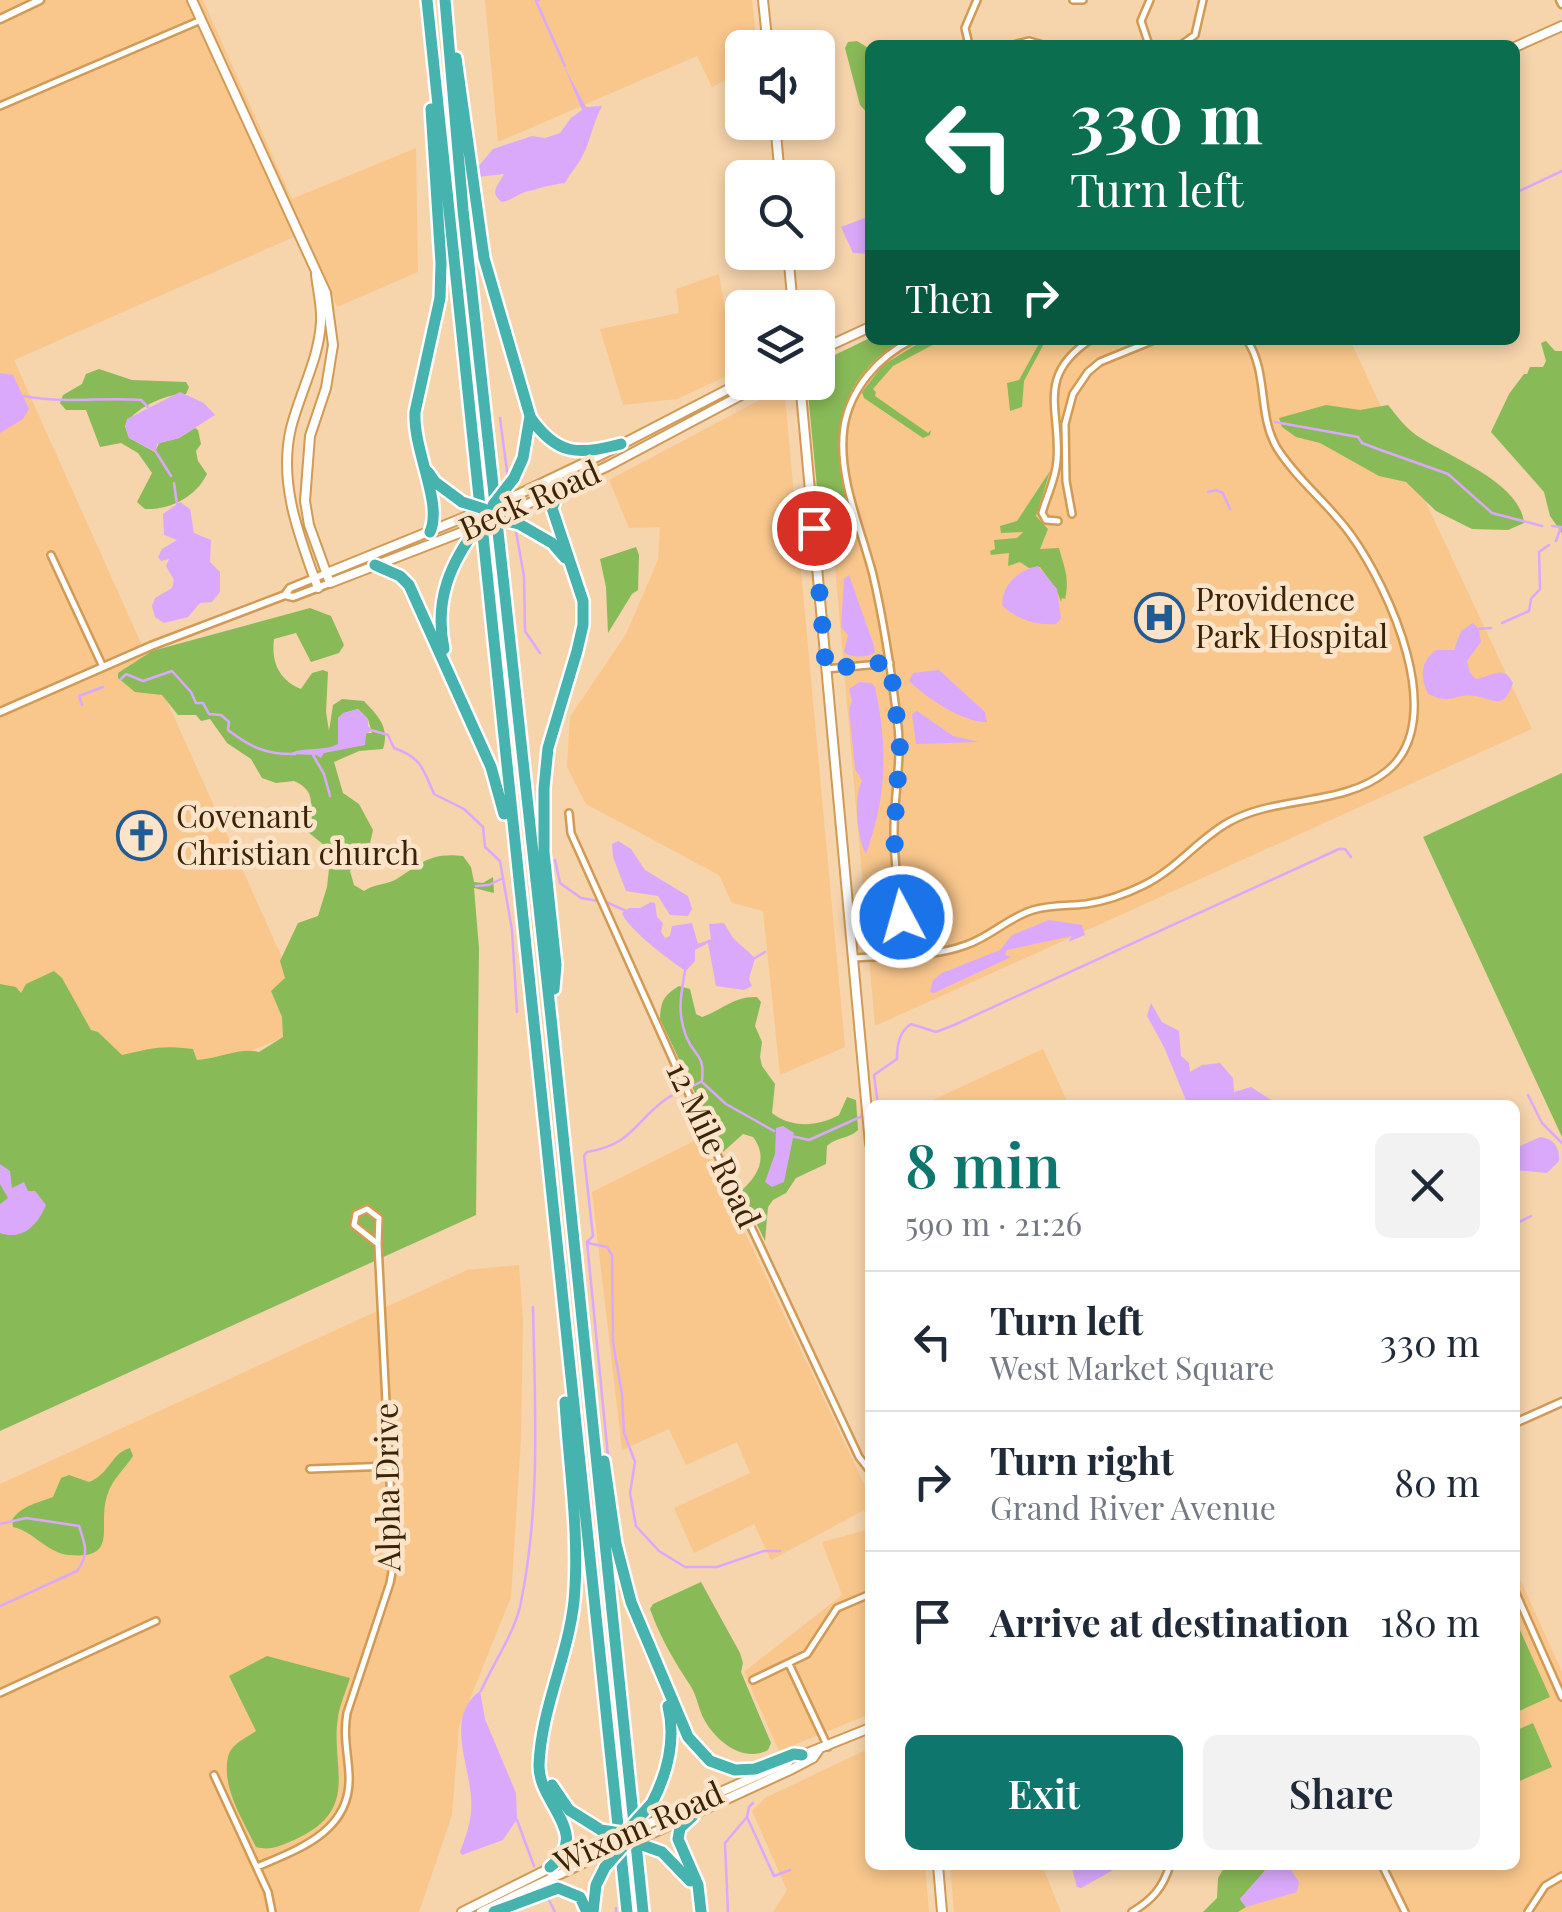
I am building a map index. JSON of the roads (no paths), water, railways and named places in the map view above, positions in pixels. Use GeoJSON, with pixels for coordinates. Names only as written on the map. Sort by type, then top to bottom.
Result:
{"type":"FeatureCollection","features":[{"type":"Feature","properties":{"kind":"highway"},"geometry":{"type":"LineString","coordinates":[[428,0],[626,1912]]}},
{"type":"Feature","properties":{"kind":"highway"},"geometry":{"type":"LineString","coordinates":[[447,0],[484,258],[530,416],[543,435],[561,448],[591,452],[621,444]]}},
{"type":"Feature","properties":{"kind":"highway"},"geometry":{"type":"LineString","coordinates":[[447,0],[463,210],[552,1018],[643,1912]]}},
{"type":"Feature","properties":{"kind":"highway"},"geometry":{"type":"LineString","coordinates":[[430,532],[436,510],[418,450],[415,412],[437,316],[442,263],[428,63],[431,35]]}},
{"type":"Feature","properties":{"kind":"highway"},"geometry":{"type":"LineString","coordinates":[[454,681],[441,634],[446,578],[482,518],[514,478],[523,458],[530,416]]}},
{"type":"Feature","properties":{"kind":"highway"},"geometry":{"type":"LineString","coordinates":[[418,450],[435,482],[482,518],[519,524],[552,543],[577,579]]}},
{"type":"Feature","properties":{"kind":"highway"},"geometry":{"type":"LineString","coordinates":[[552,1018],[556,965],[544,852],[544,788],[548,748],[583,625],[583,601],[552,508],[560,489]]}},
{"type":"Feature","properties":{"kind":"highway"},"geometry":{"type":"LineString","coordinates":[[482,518],[516,494]]}},
{"type":"Feature","properties":{"kind":"highway"},"geometry":{"type":"LineString","coordinates":[[482,518],[518,508]]}},
{"type":"Feature","properties":{"kind":"highway"},"geometry":{"type":"LineString","coordinates":[[375,565],[400,576],[408,585],[454,681],[503,805],[516,867]]}},
{"type":"Feature","properties":{"kind":"highway"},"geometry":{"type":"LineString","coordinates":[[550,1867],[564,1853],[568,1840],[540,1776],[542,1728],[567,1642],[574,1585],[555,1243]]}},
{"type":"Feature","properties":{"kind":"highway"},"geometry":{"type":"LineString","coordinates":[[587,1365],[594,1388],[616,1544],[631,1602],[688,1738],[710,1761],[726,1768],[744,1770],[802,1755]]}},
{"type":"Feature","properties":{"kind":"highway"},"geometry":{"type":"LineString","coordinates":[[590,1912],[609,1845],[652,1803],[665,1774],[671,1740],[670,1714],[661,1678]]}},
{"type":"Feature","properties":{"kind":"highway"},"geometry":{"type":"LineString","coordinates":[[540,1758],[560,1801],[609,1845],[657,1850],[682,1869],[698,1893]]}},
{"type":"Feature","properties":{"kind":"highway"},"geometry":{"type":"LineString","coordinates":[[693,1816],[680,1828],[678,1840],[696,1879],[701,1912]]}},
{"type":"Feature","properties":{"kind":"highway"},"geometry":{"type":"LineString","coordinates":[[609,1845],[655,1826]]}},
{"type":"Feature","properties":{"kind":"highway"},"geometry":{"type":"LineString","coordinates":[[494,1912],[558,1888],[580,1897],[590,1912]]}},
{"type":"Feature","properties":{"kind":"main road"},"geometry":{"type":"LineString","coordinates":[[192,0],[326,293],[333,345],[322,404],[310,436],[305,502],[309,525],[329,578]]}},
{"type":"Feature","properties":{"kind":"main road"},"geometry":{"type":"LineString","coordinates":[[763,0],[766,30]]}},
{"type":"Feature","properties":{"kind":"main road"},"geometry":{"type":"LineString","coordinates":[[1520,45],[1562,26]]}},
{"type":"Feature","properties":{"kind":"main road"},"geometry":{"type":"LineString","coordinates":[[316,271],[319,342],[291,428],[287,470],[294,521],[316,583]]}},
{"type":"Feature","properties":{"kind":"main road"},"geometry":{"type":"LineString","coordinates":[[835,342],[865,329]]}},
{"type":"Feature","properties":{"kind":"main road"},"geometry":{"type":"LineString","coordinates":[[319,342],[327,347],[333,345]]}},
{"type":"Feature","properties":{"kind":"main road","name":"Beck Road"},"geometry":{"type":"LineString","coordinates":[[516,494],[725,390]]}},
{"type":"Feature","properties":{"kind":"main road"},"geometry":{"type":"LineString","coordinates":[[303,394],[312,394],[322,404]]}},
{"type":"Feature","properties":{"kind":"main road","name":"Beck Road"},"geometry":{"type":"LineString","coordinates":[[518,508],[619,460],[730,400]]}},
{"type":"Feature","properties":{"kind":"main road"},"geometry":{"type":"LineString","coordinates":[[802,400],[866,1100]]}},
{"type":"Feature","properties":{"kind":"main road","name":"Beck Road"},"geometry":{"type":"LineString","coordinates":[[329,578],[430,532],[482,518]]}},
{"type":"Feature","properties":{"kind":"main road","name":"Beck Road"},"geometry":{"type":"LineString","coordinates":[[329,578],[375,565],[482,518]]}},
{"type":"Feature","properties":{"kind":"main road","name":"Wixom Road"},"geometry":{"type":"LineString","coordinates":[[655,1826],[802,1755],[865,1730]]}},
{"type":"Feature","properties":{"kind":"main road","name":"Wixom Road"},"geometry":{"type":"LineString","coordinates":[[655,1826],[693,1816],[814,1758],[818,1751]]}},
{"type":"Feature","properties":{"kind":"main road"},"geometry":{"type":"LineString","coordinates":[[481,1912],[609,1845]]}},
{"type":"Feature","properties":{"kind":"main road","name":"Wixom Road"},"geometry":{"type":"LineString","coordinates":[[462,1912],[550,1867],[609,1845]]}},
{"type":"Feature","properties":{"kind":"main road"},"geometry":{"type":"LineString","coordinates":[[938,1870],[942,1912]]}},
{"type":"Feature","properties":{"kind":"street"},"geometry":{"type":"LineString","coordinates":[[0,18],[40,0]]}},
{"type":"Feature","properties":{"kind":"street"},"geometry":{"type":"LineString","coordinates":[[967,40],[965,28],[977,0]]}},
{"type":"Feature","properties":{"kind":"street"},"geometry":{"type":"LineString","coordinates":[[1074,0],[1083,0]]}},
{"type":"Feature","properties":{"kind":"street"},"geometry":{"type":"LineString","coordinates":[[1148,40],[1142,21],[1150,0]]}},
{"type":"Feature","properties":{"kind":"street"},"geometry":{"type":"LineString","coordinates":[[1188,40],[1194,35],[1203,0]]}},
{"type":"Feature","properties":{"kind":"street"},"geometry":{"type":"LineString","coordinates":[[0,106],[201,20]]}},
{"type":"Feature","properties":{"kind":"street"},"geometry":{"type":"LineString","coordinates":[[903,345],[868,374],[854,397],[844,430],[846,475],[872,572],[890,662],[900,744],[894,837],[907,954]]}},
{"type":"Feature","properties":{"kind":"street"},"geometry":{"type":"LineString","coordinates":[[1058,521],[1049,521],[1042,512],[1058,458],[1052,406],[1055,385],[1072,355],[1084,345]]}},
{"type":"Feature","properties":{"kind":"street"},"geometry":{"type":"LineString","coordinates":[[1072,514],[1066,481],[1066,424],[1073,394],[1082,378],[1100,362],[1142,345]]}},
{"type":"Feature","properties":{"kind":"street"},"geometry":{"type":"LineString","coordinates":[[853,958],[967,945],[1029,911],[1095,902],[1129,892],[1164,873],[1229,822],[1252,812],[1362,786],[1384,774],[1406,748],[1416,705],[1388,602],[1352,535],[1277,448],[1265,414],[1260,364],[1250,345]]}},
{"type":"Feature","properties":{"kind":"street"},"geometry":{"type":"LineString","coordinates":[[688,408],[693,418]]}},
{"type":"Feature","properties":{"kind":"street"},"geometry":{"type":"LineString","coordinates":[[51,555],[103,666]]}},
{"type":"Feature","properties":{"kind":"street","name":"Beck Road"},"geometry":{"type":"LineString","coordinates":[[1,708],[285,595],[290,588],[329,578]]}},
{"type":"Feature","properties":{"kind":"street"},"geometry":{"type":"LineString","coordinates":[[826,669],[890,662]]}},
{"type":"Feature","properties":{"kind":"street","name":"12 Mile Road"},"geometry":{"type":"LineString","coordinates":[[569,813],[570,833],[865,1464]]}},
{"type":"Feature","properties":{"kind":"street","name":"Alpha Drive"},"geometry":{"type":"LineString","coordinates":[[257,1867],[318,1839],[334,1824],[344,1805],[349,1778],[344,1736],[347,1713],[390,1583],[394,1561],[391,1466],[377,1214],[359,1211],[354,1221],[356,1229],[378,1244]]}},
{"type":"Feature","properties":{"kind":"street"},"geometry":{"type":"LineString","coordinates":[[1520,1422],[1562,1402]]}},
{"type":"Feature","properties":{"kind":"street"},"geometry":{"type":"LineString","coordinates":[[310,1468],[391,1466]]}},
{"type":"Feature","properties":{"kind":"street"},"geometry":{"type":"LineString","coordinates":[[752,1680],[789,1664],[812,1648],[838,1608],[865,1596]]}},
{"type":"Feature","properties":{"kind":"street"},"geometry":{"type":"LineString","coordinates":[[1520,1602],[1562,1697]]}},
{"type":"Feature","properties":{"kind":"street"},"geometry":{"type":"LineString","coordinates":[[0,1693],[156,1622]]}},
{"type":"Feature","properties":{"kind":"street"},"geometry":{"type":"LineString","coordinates":[[789,1664],[828,1747]]}},
{"type":"Feature","properties":{"kind":"street"},"geometry":{"type":"LineString","coordinates":[[214,1774],[257,1867],[272,1912]]}},
{"type":"Feature","properties":{"kind":"street"},"geometry":{"type":"LineString","coordinates":[[1132,1912],[1154,1898],[1169,1870]]}},
{"type":"Feature","properties":{"kind":"street"},"geometry":{"type":"LineString","coordinates":[[1384,1870],[1405,1912]]}},
{"type":"Feature","properties":{"kind":"street"},"geometry":{"type":"LineString","coordinates":[[1528,1912],[1544,1886],[1562,1876]]}},
{"type":"Feature","properties":{"kind":"waterway"},"geometry":{"type":"LineString","coordinates":[[539,0],[536,1],[565,66]]}},
{"type":"Feature","properties":{"kind":"waterway"},"geometry":{"type":"LineString","coordinates":[[1520,191],[1562,171]]}},
{"type":"Feature","properties":{"kind":"waterway"},"geometry":{"type":"LineString","coordinates":[[24,396],[141,400],[148,407]]}},
{"type":"Feature","properties":{"kind":"waterway"},"geometry":{"type":"LineString","coordinates":[[500,418],[508,479]]}},
{"type":"Feature","properties":{"kind":"waterway"},"geometry":{"type":"LineString","coordinates":[[1275,422],[1358,437],[1362,443],[1448,474],[1492,513],[1542,526]]}},
{"type":"Feature","properties":{"kind":"waterway"},"geometry":{"type":"LineString","coordinates":[[156,452],[171,476]]}},
{"type":"Feature","properties":{"kind":"waterway"},"geometry":{"type":"LineString","coordinates":[[174,483],[177,504]]}},
{"type":"Feature","properties":{"kind":"waterway"},"geometry":{"type":"LineString","coordinates":[[1208,492],[1223,493],[1230,509]]}},
{"type":"Feature","properties":{"kind":"waterway"},"geometry":{"type":"LineString","coordinates":[[515,526],[524,576],[525,631],[540,653]]}},
{"type":"Feature","properties":{"kind":"waterway"},"geometry":{"type":"LineString","coordinates":[[1552,526],[1561,527]]}},
{"type":"Feature","properties":{"kind":"waterway"},"geometry":{"type":"LineString","coordinates":[[1556,541],[1561,527]]}},
{"type":"Feature","properties":{"kind":"waterway"},"geometry":{"type":"LineString","coordinates":[[1502,623],[1529,611],[1531,599],[1540,589],[1539,552],[1549,545]]}},
{"type":"Feature","properties":{"kind":"waterway"},"geometry":{"type":"LineString","coordinates":[[1479,629],[1491,628]]}},
{"type":"Feature","properties":{"kind":"waterway"},"geometry":{"type":"LineString","coordinates":[[1379,647],[1388,643]]}},
{"type":"Feature","properties":{"kind":"waterway"},"geometry":{"type":"LineString","coordinates":[[121,679],[126,674],[143,681],[172,671],[196,703],[203,703],[209,714],[221,715],[229,722],[228,730],[236,736],[267,751],[295,754]]}},
{"type":"Feature","properties":{"kind":"waterway"},"geometry":{"type":"LineString","coordinates":[[82,705],[79,696],[103,687]]}},
{"type":"Feature","properties":{"kind":"waterway"},"geometry":{"type":"LineString","coordinates":[[371,730],[388,735],[394,748],[420,765],[434,794],[464,809],[483,827],[485,847],[500,861],[512,930],[517,1012]]}},
{"type":"Feature","properties":{"kind":"waterway"},"geometry":{"type":"LineString","coordinates":[[313,755],[330,796]]}},
{"type":"Feature","properties":{"kind":"waterway"},"geometry":{"type":"LineString","coordinates":[[877,1100],[874,1075],[897,1059],[900,1039],[911,1024],[936,1032],[1339,849],[1345,849],[1351,857]]}},
{"type":"Feature","properties":{"kind":"waterway"},"geometry":{"type":"LineString","coordinates":[[555,860],[560,883],[581,898],[598,901]]}},
{"type":"Feature","properties":{"kind":"waterway"},"geometry":{"type":"LineString","coordinates":[[476,886],[501,879]]}},
{"type":"Feature","properties":{"kind":"waterway"},"geometry":{"type":"LineString","coordinates":[[606,902],[626,911]]}},
{"type":"Feature","properties":{"kind":"waterway"},"geometry":{"type":"LineString","coordinates":[[755,958],[765,952]]}},
{"type":"Feature","properties":{"kind":"waterway"},"geometry":{"type":"LineString","coordinates":[[685,971],[681,1019],[700,1060],[702,1080]]}},
{"type":"Feature","properties":{"kind":"waterway"},"geometry":{"type":"LineString","coordinates":[[608,1456],[587,1242],[593,1236],[584,1156],[614,1144],[666,1099],[702,1081]]}},
{"type":"Feature","properties":{"kind":"waterway"},"geometry":{"type":"LineString","coordinates":[[703,1083],[726,1104],[774,1131]]}},
{"type":"Feature","properties":{"kind":"waterway"},"geometry":{"type":"LineString","coordinates":[[1528,1095],[1542,1123],[1562,1143]]}},
{"type":"Feature","properties":{"kind":"waterway"},"geometry":{"type":"LineString","coordinates":[[791,1136],[809,1140],[865,1115]]}},
{"type":"Feature","properties":{"kind":"waterway"},"geometry":{"type":"LineString","coordinates":[[1520,1222],[1531,1216]]}},
{"type":"Feature","properties":{"kind":"waterway"},"geometry":{"type":"LineString","coordinates":[[588,1243],[607,1247],[612,1255],[613,1342],[624,1433],[635,1462],[630,1493],[636,1526],[659,1551],[685,1567],[717,1567],[764,1551],[780,1551]]}},
{"type":"Feature","properties":{"kind":"waterway"},"geometry":{"type":"LineString","coordinates":[[481,1691],[517,1618],[527,1570],[535,1457],[533,1307]]}},
{"type":"Feature","properties":{"kind":"waterway"},"geometry":{"type":"LineString","coordinates":[[0,1524],[26,1518],[79,1526],[85,1549],[77,1571],[0,1606]]}},
{"type":"Feature","properties":{"kind":"waterway"},"geometry":{"type":"LineString","coordinates":[[728,1912],[725,1843],[747,1817],[753,1803]]}},
{"type":"Feature","properties":{"kind":"waterway"},"geometry":{"type":"LineString","coordinates":[[747,1817],[774,1876],[790,1870]]}},
{"type":"Feature","properties":{"kind":"waterway"},"geometry":{"type":"LineString","coordinates":[[517,1820],[534,1866]]}},
{"type":"Feature","properties":{"kind":"waterway"},"geometry":{"type":"LineString","coordinates":[[548,1898],[555,1912]]}},
{"type":"Feature","properties":{"kind":"place","name":"Providence Park Hospital"},"geometry":{"type":"Point","coordinates":[1160,618]}},
{"type":"Feature","properties":{"kind":"place","name":"Covenant Christian church"},"geometry":{"type":"Point","coordinates":[141,835]}}]}
